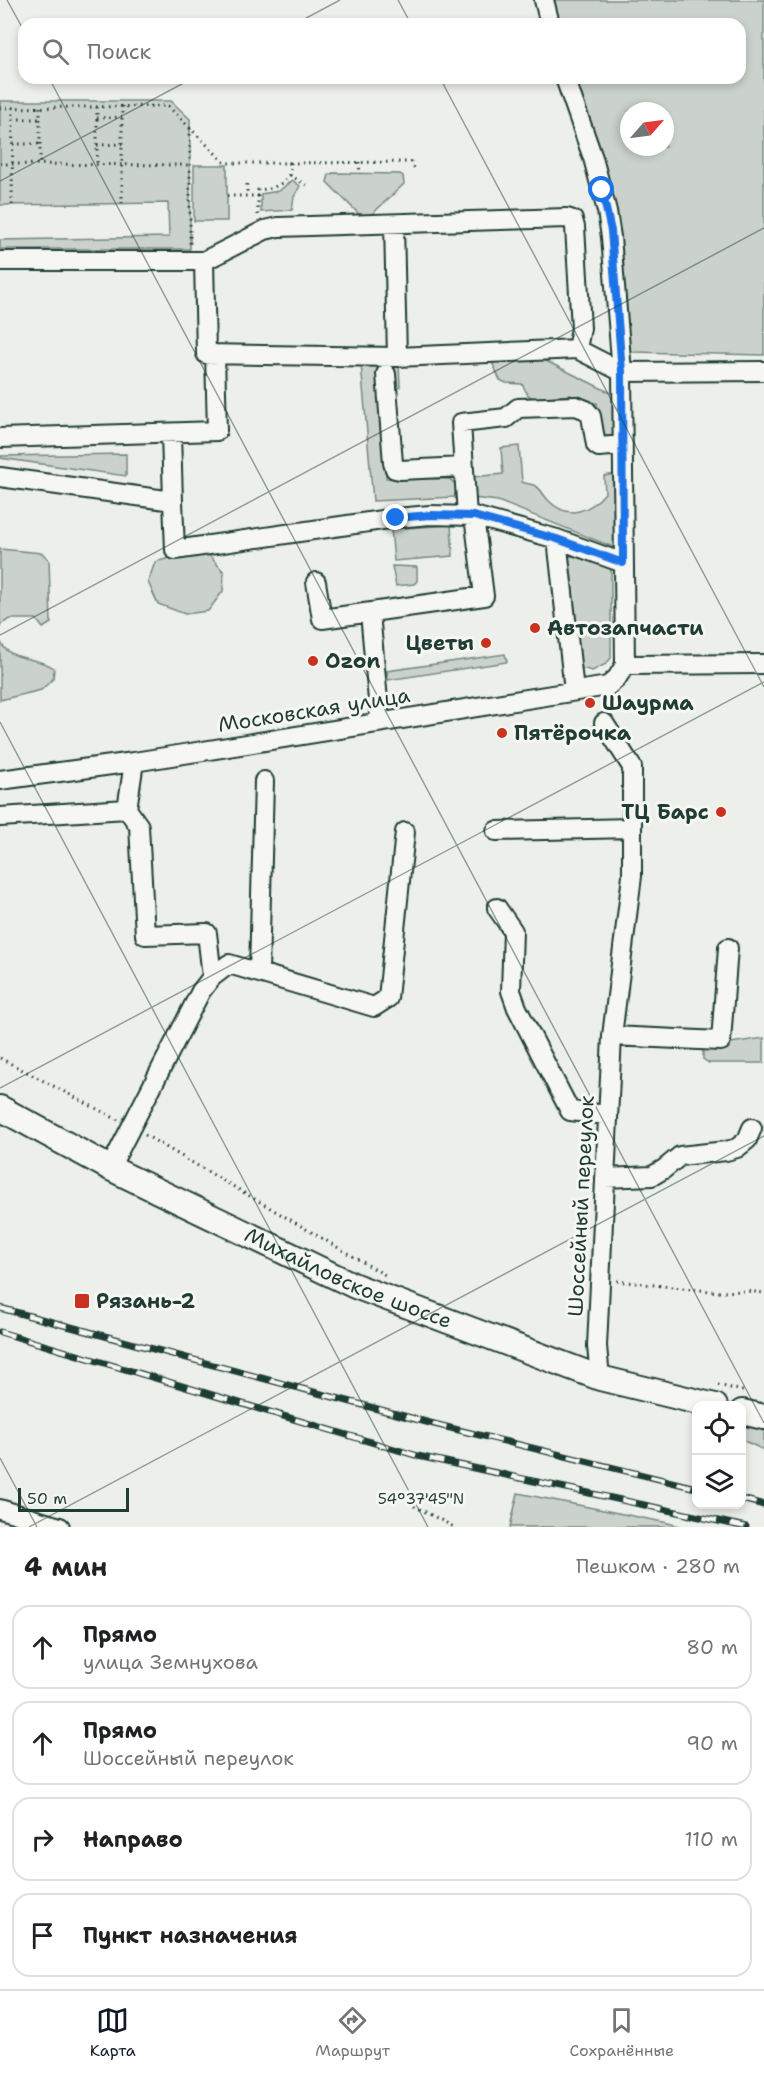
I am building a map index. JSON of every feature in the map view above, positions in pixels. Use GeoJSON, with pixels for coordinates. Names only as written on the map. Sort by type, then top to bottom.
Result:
{"type":"FeatureCollection","features":[{"type":"Feature","properties":{"kind":"main road","name":"Михайловское шоссе"},"geometry":{"type":"LineString","coordinates":[[0,1107],[110,1168],[355,1286],[600,1378],[716,1395]]}},
{"type":"Feature","properties":{"kind":"main road"},"geometry":{"type":"LineString","coordinates":[[747,1403],[764,1417]]}},
{"type":"Feature","properties":{"kind":"street"},"geometry":{"type":"LineString","coordinates":[[544,0],[548,18]]}},
{"type":"Feature","properties":{"kind":"street"},"geometry":{"type":"LineString","coordinates":[[567,84],[598,176],[609,218],[622,372],[625,666],[764,664]]}},
{"type":"Feature","properties":{"kind":"street"},"geometry":{"type":"LineString","coordinates":[[0,261],[197,261],[271,228],[567,218],[573,220],[575,227],[581,328],[577,349]]}},
{"type":"Feature","properties":{"kind":"street"},"geometry":{"type":"LineString","coordinates":[[394,224],[397,357]]}},
{"type":"Feature","properties":{"kind":"street"},"geometry":{"type":"LineString","coordinates":[[197,261],[206,354],[397,357],[577,349],[622,372],[764,371]]}},
{"type":"Feature","properties":{"kind":"street"},"geometry":{"type":"LineString","coordinates":[[0,438],[217,431],[215,354]]}},
{"type":"Feature","properties":{"kind":"street"},"geometry":{"type":"LineString","coordinates":[[386,374],[395,469],[464,467]]}},
{"type":"Feature","properties":{"kind":"street"},"geometry":{"type":"LineString","coordinates":[[316,582],[322,619],[484,596],[470,516],[460,423],[506,418],[518,408],[576,406],[586,410],[591,416],[596,445],[599,447],[622,445]]}},
{"type":"Feature","properties":{"kind":"street"},"geometry":{"type":"LineString","coordinates":[[171,433],[175,550],[396,518],[430,515],[470,516],[557,539],[623,563]]}},
{"type":"Feature","properties":{"kind":"street"},"geometry":{"type":"LineString","coordinates":[[0,477],[173,501]]}},
{"type":"Feature","properties":{"kind":"street"},"geometry":{"type":"LineString","coordinates":[[557,539],[574,691]]}},
{"type":"Feature","properties":{"kind":"street"},"geometry":{"type":"LineString","coordinates":[[370,613],[380,722]]}},
{"type":"Feature","properties":{"kind":"street","name":"Московская улица"},"geometry":{"type":"LineString","coordinates":[[0,780],[134,762],[608,686],[625,666]]}},
{"type":"Feature","properties":{"kind":"street","name":"Шоссейный переулок"},"geometry":{"type":"LineString","coordinates":[[600,1378],[597,1346],[612,1036],[632,876],[632,767],[604,723]]}},
{"type":"Feature","properties":{"kind":"street"},"geometry":{"type":"LineString","coordinates":[[134,762],[127,809],[139,826],[145,934],[207,933],[212,976]]}},
{"type":"Feature","properties":{"kind":"street"},"geometry":{"type":"LineString","coordinates":[[260,972],[264,782]]}},
{"type":"Feature","properties":{"kind":"street"},"geometry":{"type":"LineString","coordinates":[[0,818],[127,809]]}},
{"type":"Feature","properties":{"kind":"street"},"geometry":{"type":"LineString","coordinates":[[496,831],[632,828]]}},
{"type":"Feature","properties":{"kind":"street"},"geometry":{"type":"LineString","coordinates":[[110,1168],[201,991],[212,976],[230,964],[374,1007],[388,998],[405,832]]}},
{"type":"Feature","properties":{"kind":"street"},"geometry":{"type":"LineString","coordinates":[[497,908],[513,931],[511,992],[570,1110],[608,1114]]}},
{"type":"Feature","properties":{"kind":"street"},"geometry":{"type":"LineString","coordinates":[[612,1036],[721,1041],[729,948]]}},
{"type":"Feature","properties":{"kind":"street"},"geometry":{"type":"LineString","coordinates":[[605,1178],[652,1176],[680,1156],[737,1148],[747,1140],[752,1128]]}},
{"type":"Feature","properties":{"kind":"street"},"geometry":{"type":"LineString","coordinates":[[0,1509],[60,1527]]}},
{"type":"Feature","properties":{"kind":"path"},"geometry":{"type":"LineString","coordinates":[[97,106],[97,165]]}},
{"type":"Feature","properties":{"kind":"path"},"geometry":{"type":"LineString","coordinates":[[122,106],[122,203]]}},
{"type":"Feature","properties":{"kind":"path"},"geometry":{"type":"LineString","coordinates":[[0,108],[168,106],[225,163],[411,162],[414,168]]}},
{"type":"Feature","properties":{"kind":"path"},"geometry":{"type":"LineString","coordinates":[[12,205],[13,107]]}},
{"type":"Feature","properties":{"kind":"path"},"geometry":{"type":"LineString","coordinates":[[40,107],[40,164]]}},
{"type":"Feature","properties":{"kind":"path"},"geometry":{"type":"LineString","coordinates":[[97,118],[122,117]]}},
{"type":"Feature","properties":{"kind":"path"},"geometry":{"type":"LineString","coordinates":[[13,119],[40,118]]}},
{"type":"Feature","properties":{"kind":"path"},"geometry":{"type":"LineString","coordinates":[[190,128],[190,165],[197,261]]}},
{"type":"Feature","properties":{"kind":"path"},"geometry":{"type":"LineString","coordinates":[[13,144],[40,144]]}},
{"type":"Feature","properties":{"kind":"path"},"geometry":{"type":"LineString","coordinates":[[97,144],[122,144]]}},
{"type":"Feature","properties":{"kind":"path"},"geometry":{"type":"LineString","coordinates":[[359,162],[360,174]]}},
{"type":"Feature","properties":{"kind":"path"},"geometry":{"type":"LineString","coordinates":[[227,196],[258,196],[258,190],[276,186],[290,174],[291,163]]}},
{"type":"Feature","properties":{"kind":"path"},"geometry":{"type":"LineString","coordinates":[[0,164],[190,165]]}},
{"type":"Feature","properties":{"kind":"path"},"geometry":{"type":"LineString","coordinates":[[290,174],[306,185]]}},
{"type":"Feature","properties":{"kind":"path"},"geometry":{"type":"LineString","coordinates":[[247,184],[247,196]]}},
{"type":"Feature","properties":{"kind":"path"},"geometry":{"type":"LineString","coordinates":[[0,1058],[131,1127],[386,1276]]}},
{"type":"Feature","properties":{"kind":"path"},"geometry":{"type":"LineString","coordinates":[[600,1279],[719,1292],[764,1293]]}},
{"type":"Feature","properties":{"kind":"path"},"geometry":{"type":"LineString","coordinates":[[716,1395],[747,1403]]}},
{"type":"Feature","properties":{"kind":"path"},"geometry":{"type":"LineString","coordinates":[[414,1506],[454,1527]]}},
{"type":"Feature","properties":{"kind":"shaded area"},"geometry":{"type":"Polygon","coordinates":[[[552,0],[764,0],[764,355],[627,350],[574,84],[746,84],[746,18],[557,18],[552,0]]]}},
{"type":"Feature","properties":{"kind":"shaded area"},"geometry":{"type":"Polygon","coordinates":[[[0,101],[171,101],[190,119],[190,249],[0,249],[0,240],[169,237],[168,203],[0,205],[0,101]]]}},
{"type":"Feature","properties":{"kind":"shaded area"},"geometry":{"type":"Polygon","coordinates":[[[194,165],[227,165],[227,221],[194,221],[194,165]]]}},
{"type":"Feature","properties":{"kind":"shaded area"},"geometry":{"type":"Polygon","coordinates":[[[333,173],[400,174],[403,176],[404,184],[372,214],[363,218],[327,182],[329,175],[333,173]]]}},
{"type":"Feature","properties":{"kind":"shaded area"},"geometry":{"type":"Polygon","coordinates":[[[292,180],[300,186],[294,197],[292,210],[261,212],[261,194],[279,191],[292,180]]]}},
{"type":"Feature","properties":{"kind":"shaded area"},"geometry":{"type":"Polygon","coordinates":[[[540,358],[613,394],[615,442],[609,441],[602,432],[597,403],[583,402],[571,395],[533,398],[528,395],[522,384],[506,383],[500,380],[491,360],[540,358]]]}},
{"type":"Feature","properties":{"kind":"shaded area"},"geometry":{"type":"Polygon","coordinates":[[[399,363],[400,387],[393,388],[379,372],[386,478],[449,479],[456,486],[454,497],[373,501],[361,364],[399,363]]]}},
{"type":"Feature","properties":{"kind":"shaded area"},"geometry":{"type":"Polygon","coordinates":[[[519,446],[522,482],[536,486],[556,507],[564,510],[578,511],[592,505],[605,493],[604,476],[616,474],[618,549],[498,501],[473,498],[471,477],[503,474],[501,448],[519,446]]]}},
{"type":"Feature","properties":{"kind":"shaded area"},"geometry":{"type":"Polygon","coordinates":[[[126,454],[126,476],[0,458],[0,456],[126,454]]]}},
{"type":"Feature","properties":{"kind":"shaded area"},"geometry":{"type":"Polygon","coordinates":[[[451,525],[453,556],[394,561],[391,529],[451,525]]]}},
{"type":"Feature","properties":{"kind":"shaded area"},"geometry":{"type":"Polygon","coordinates":[[[0,549],[42,553],[49,560],[51,623],[43,628],[36,619],[10,619],[1,624],[0,628],[0,549]]]}},
{"type":"Feature","properties":{"kind":"shaded area"},"geometry":{"type":"Polygon","coordinates":[[[208,554],[224,572],[223,591],[208,611],[185,614],[158,604],[148,582],[155,562],[180,555],[208,554]]]}},
{"type":"Feature","properties":{"kind":"shaded area"},"geometry":{"type":"Polygon","coordinates":[[[569,555],[611,568],[611,658],[606,664],[592,671],[581,668],[569,555]]]}},
{"type":"Feature","properties":{"kind":"shaded area"},"geometry":{"type":"Polygon","coordinates":[[[392,566],[417,567],[417,581],[414,584],[396,586],[392,566]]]}},
{"type":"Feature","properties":{"kind":"shaded area"},"geometry":{"type":"Polygon","coordinates":[[[0,640],[9,652],[54,668],[53,679],[41,690],[0,700],[0,640]]]}},
{"type":"Feature","properties":{"kind":"shaded area"},"geometry":{"type":"Polygon","coordinates":[[[505,654],[507,662],[388,680],[387,671],[505,654]]]}},
{"type":"Feature","properties":{"kind":"shaded area"},"geometry":{"type":"Polygon","coordinates":[[[764,1038],[764,1063],[709,1063],[703,1059],[703,1047],[764,1038]]]}},
{"type":"Feature","properties":{"kind":"shaded area"},"geometry":{"type":"Polygon","coordinates":[[[746,1425],[764,1430],[764,1450],[746,1442],[746,1425]]]}},
{"type":"Feature","properties":{"kind":"shaded area"},"geometry":{"type":"Polygon","coordinates":[[[518,1493],[668,1523],[683,1527],[510,1527],[518,1493]]]}},
{"type":"Feature","properties":{"kind":"railway"},"geometry":{"type":"LineString","coordinates":[[0,1308],[430,1423],[692,1487]]}},
{"type":"Feature","properties":{"kind":"railway"},"geometry":{"type":"LineString","coordinates":[[0,1332],[418,1456],[746,1527]]}},
{"type":"Feature","properties":{"kind":"railway"},"geometry":{"type":"LineString","coordinates":[[746,1500],[764,1505]]}},
{"type":"Feature","properties":{"kind":"place","name":"Автозапчасти"},"geometry":{"type":"Point","coordinates":[535,628]}},
{"type":"Feature","properties":{"kind":"place","name":"Цветы"},"geometry":{"type":"Point","coordinates":[486,643]}},
{"type":"Feature","properties":{"kind":"place","name":"Ozon"},"geometry":{"type":"Point","coordinates":[313,661]}},
{"type":"Feature","properties":{"kind":"place","name":"Шаурма"},"geometry":{"type":"Point","coordinates":[590,703]}},
{"type":"Feature","properties":{"kind":"place","name":"Пятёрочка"},"geometry":{"type":"Point","coordinates":[502,733]}},
{"type":"Feature","properties":{"kind":"place","name":"ТЦ Барс"},"geometry":{"type":"Point","coordinates":[721,812]}},
{"type":"Feature","properties":{"kind":"place","name":"Рязань-2"},"geometry":{"type":"Point","coordinates":[82,1301]}},
{"type":"Feature","properties":{"kind":"route"},"geometry":{"type":"LineString","coordinates":[[396,518],[430,515],[474,516],[557,539],[623,563],[622,372],[611,231],[602,190]]}}]}
